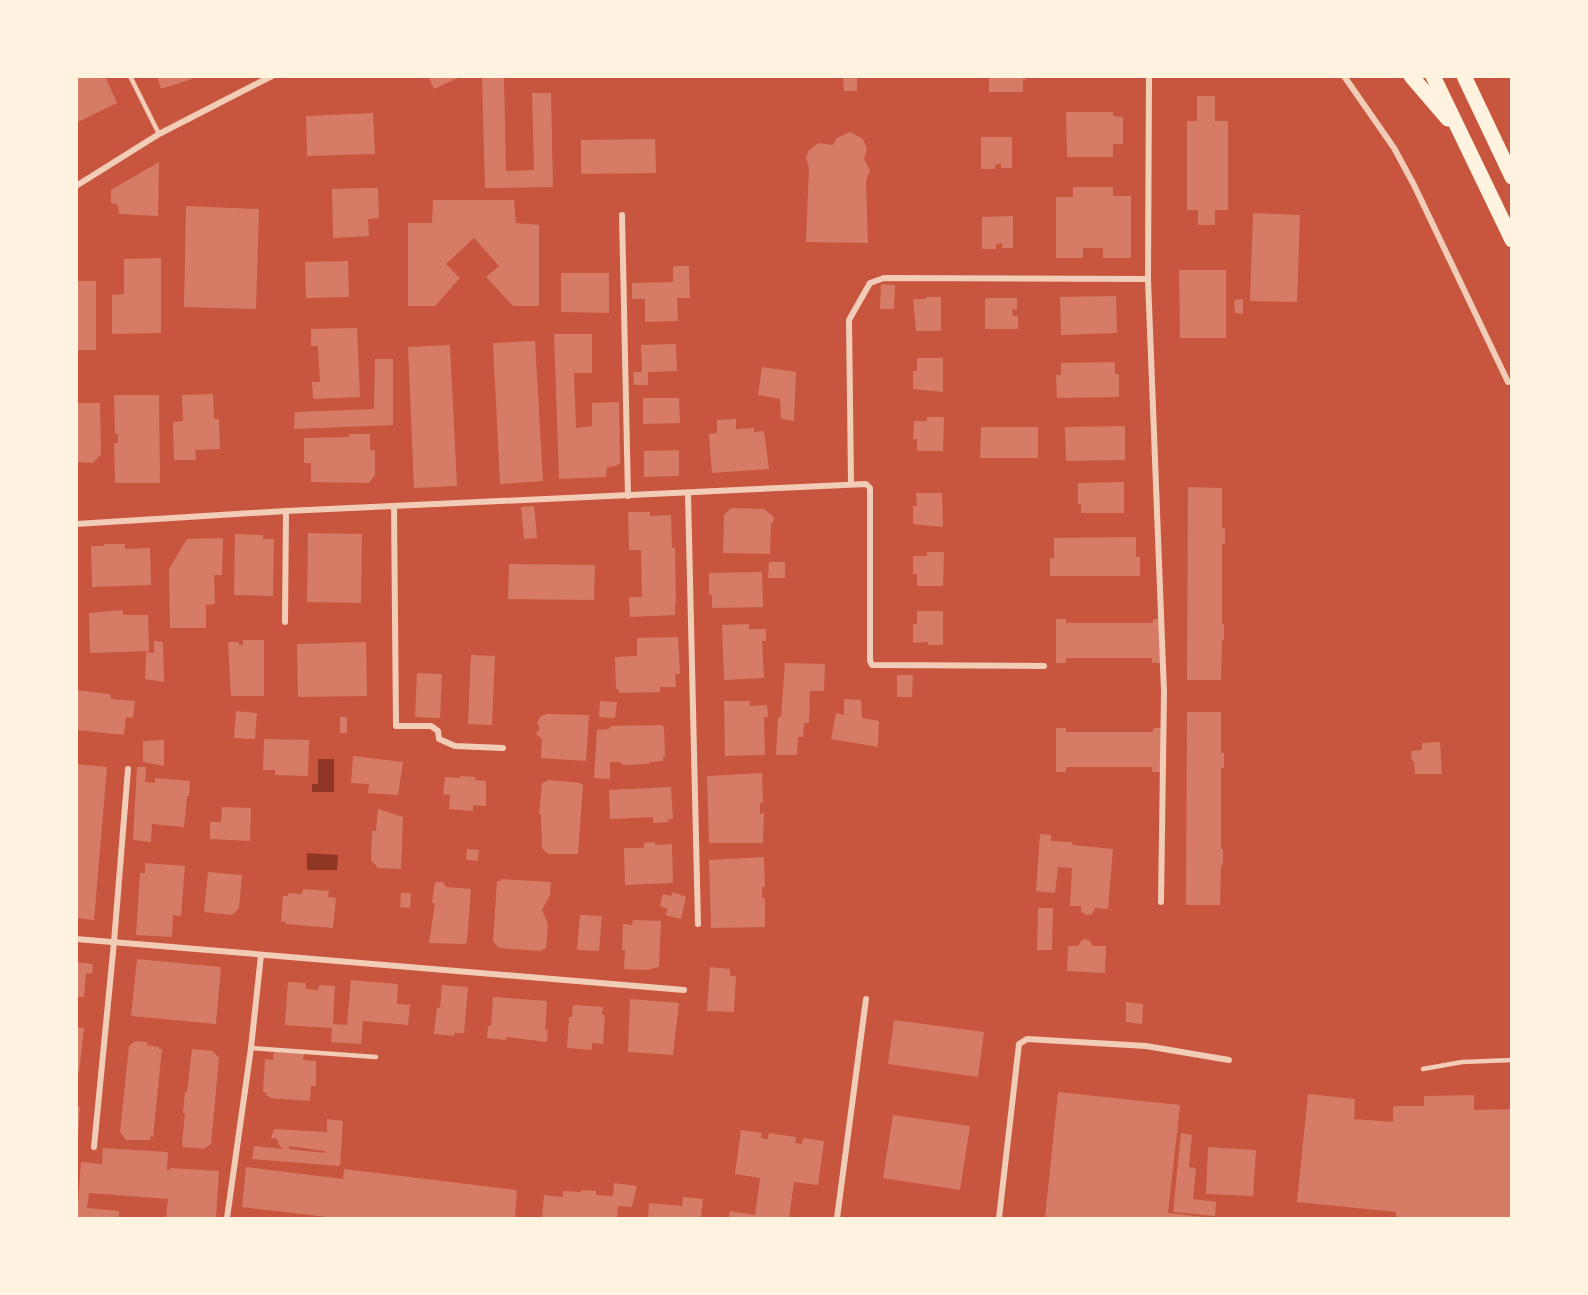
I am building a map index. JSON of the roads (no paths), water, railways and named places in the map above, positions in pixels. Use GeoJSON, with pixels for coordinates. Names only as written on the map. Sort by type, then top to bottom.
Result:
{"type":"FeatureCollection","features":[{"type":"Feature","properties":{"kind":"highway"},"geometry":{"type":"LineString","coordinates":[[1411,76],[1462,135]]}},
{"type":"Feature","properties":{"kind":"highway"},"geometry":{"type":"LineString","coordinates":[[1433,76],[1512,240]]}},
{"type":"Feature","properties":{"kind":"highway"},"geometry":{"type":"LineString","coordinates":[[1464,76],[1512,177]]}},
{"type":"Feature","properties":{"kind":"street"},"geometry":{"type":"LineString","coordinates":[[76,186],[159,135],[272,76]]}},
{"type":"Feature","properties":{"kind":"street"},"geometry":{"type":"LineString","coordinates":[[1149,76],[1148,279],[1164,693],[1161,902]]}},
{"type":"Feature","properties":{"kind":"street"},"geometry":{"type":"LineString","coordinates":[[1344,76],[1388,139],[1414,185],[1508,382]]}},
{"type":"Feature","properties":{"kind":"street"},"geometry":{"type":"LineString","coordinates":[[622,215],[628,496]]}},
{"type":"Feature","properties":{"kind":"street"},"geometry":{"type":"LineString","coordinates":[[851,484],[849,320],[870,283],[884,278],[1148,279]]}},
{"type":"Feature","properties":{"kind":"street"},"geometry":{"type":"LineString","coordinates":[[76,524],[286,511],[866,484],[870,488],[870,661],[872,665],[1044,666]]}},
{"type":"Feature","properties":{"kind":"street"},"geometry":{"type":"LineString","coordinates":[[688,494],[698,924]]}},
{"type":"Feature","properties":{"kind":"street"},"geometry":{"type":"LineString","coordinates":[[394,507],[396,726],[431,726],[438,731],[439,739],[455,746],[503,748]]}},
{"type":"Feature","properties":{"kind":"street"},"geometry":{"type":"LineString","coordinates":[[285,622],[286,511]]}},
{"type":"Feature","properties":{"kind":"street"},"geometry":{"type":"LineString","coordinates":[[94,1148],[128,770]]}},
{"type":"Feature","properties":{"kind":"street"},"geometry":{"type":"LineString","coordinates":[[76,939],[684,990]]}},
{"type":"Feature","properties":{"kind":"street"},"geometry":{"type":"LineString","coordinates":[[229,1218],[261,955]]}},
{"type":"Feature","properties":{"kind":"street"},"geometry":{"type":"LineString","coordinates":[[837,1218],[866,999]]}},
{"type":"Feature","properties":{"kind":"street"},"geometry":{"type":"LineString","coordinates":[[999,1218],[1021,1042],[1027,1039],[1146,1046],[1229,1060]]}},
{"type":"Feature","properties":{"kind":"lane"},"geometry":{"type":"LineString","coordinates":[[130,76],[159,135]]}},
{"type":"Feature","properties":{"kind":"lane"},"geometry":{"type":"LineString","coordinates":[[251,1048],[376,1057]]}},
{"type":"Feature","properties":{"kind":"lane"},"geometry":{"type":"LineString","coordinates":[[1423,1069],[1462,1062],[1512,1060]]}}]}
